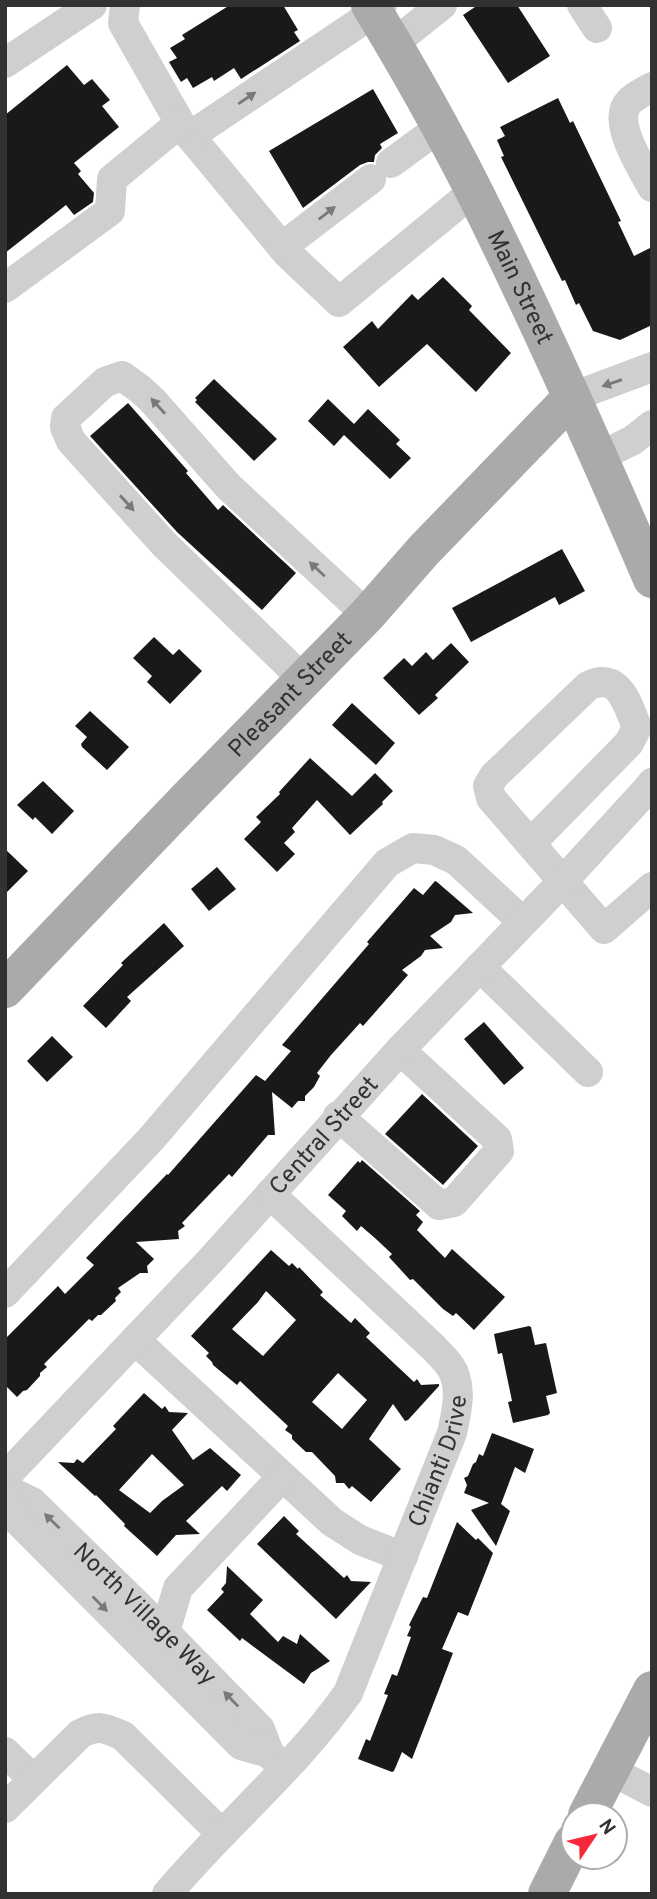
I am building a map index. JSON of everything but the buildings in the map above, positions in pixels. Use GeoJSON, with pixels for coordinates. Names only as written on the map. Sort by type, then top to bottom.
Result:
{"type":"FeatureCollection","features":[{"type":"Feature","properties":{"kind":"main road","name":"Main Street"},"geometry":{"type":"LineString","coordinates":[[375,7],[474,191],[572,397],[652,579]]}},
{"type":"Feature","properties":{"kind":"main road","name":"Pleasant Street"},"geometry":{"type":"LineString","coordinates":[[7,984],[367,615],[424,550],[572,397]]}},
{"type":"Feature","properties":{"kind":"main road"},"geometry":{"type":"LineString","coordinates":[[594,1801],[652,1690]]}},
{"type":"Feature","properties":{"kind":"main road"},"geometry":{"type":"LineString","coordinates":[[547,1894],[559,1870]]}},
{"type":"Feature","properties":{"kind":"street"},"geometry":{"type":"LineString","coordinates":[[5,62],[92,5]]}},
{"type":"Feature","properties":{"kind":"street"},"geometry":{"type":"LineString","coordinates":[[125,5],[123,23],[185,129],[282,247],[340,302],[474,191]]}},
{"type":"Feature","properties":{"kind":"street"},"geometry":{"type":"LineString","coordinates":[[393,44],[442,5]]}},
{"type":"Feature","properties":{"kind":"street"},"geometry":{"type":"LineString","coordinates":[[5,288],[110,211],[112,180],[185,129],[357,24],[375,7]]}},
{"type":"Feature","properties":{"kind":"street"},"geometry":{"type":"LineString","coordinates":[[652,87],[628,103],[622,118],[628,140],[652,187]]}},
{"type":"Feature","properties":{"kind":"street"},"geometry":{"type":"LineString","coordinates":[[282,247],[440,127]]}},
{"type":"Feature","properties":{"kind":"street"},"geometry":{"type":"LineString","coordinates":[[572,397],[652,367]]}},
{"type":"Feature","properties":{"kind":"street"},"geometry":{"type":"LineString","coordinates":[[304,680],[164,544],[71,441],[65,427],[66,418],[105,382],[122,376],[141,388],[228,486],[367,615]]}},
{"type":"Feature","properties":{"kind":"street"},"geometry":{"type":"LineString","coordinates":[[598,457],[633,440],[652,425]]}},
{"type":"Feature","properties":{"kind":"street"},"geometry":{"type":"LineString","coordinates":[[531,843],[629,743],[637,727],[621,691],[611,683],[598,681],[588,686],[494,776],[488,786],[491,798],[604,929],[652,887]]}},
{"type":"Feature","properties":{"kind":"street","name":"Central Street"},"geometry":{"type":"LineString","coordinates":[[5,1477],[211,1260],[338,1116],[649,790]]}},
{"type":"Feature","properties":{"kind":"street"},"geometry":{"type":"LineString","coordinates":[[5,1293],[151,1139],[387,863],[413,848],[434,850],[456,860],[523,922]]}},
{"type":"Feature","properties":{"kind":"street"},"geometry":{"type":"LineString","coordinates":[[481,967],[588,1072]]}},
{"type":"Feature","properties":{"kind":"street"},"geometry":{"type":"LineString","coordinates":[[338,1116],[439,1205],[454,1202],[499,1151],[497,1139],[400,1050]]}},
{"type":"Feature","properties":{"kind":"street","name":"Chianti Drive"},"geometry":{"type":"LineString","coordinates":[[167,1894],[222,1834],[277,1761],[331,1717],[348,1693],[452,1433],[457,1409],[458,1390],[451,1367],[270,1194]]}},
{"type":"Feature","properties":{"kind":"street"},"geometry":{"type":"LineString","coordinates":[[135,1340],[332,1522],[360,1540],[403,1557]]}},
{"type":"Feature","properties":{"kind":"street"},"geometry":{"type":"LineString","coordinates":[[165,1632],[178,1588],[282,1477]]}},
{"type":"Feature","properties":{"kind":"street","name":"North Village Way"},"geometry":{"type":"LineString","coordinates":[[5,1489],[32,1502],[134,1601],[260,1729],[277,1761]]}},
{"type":"Feature","properties":{"kind":"street","name":"North Village Way"},"geometry":{"type":"LineString","coordinates":[[5,1499],[18,1521],[241,1745],[277,1761]]}},
{"type":"Feature","properties":{"kind":"street"},"geometry":{"type":"LineString","coordinates":[[134,1601],[178,1588]]}},
{"type":"Feature","properties":{"kind":"street"},"geometry":{"type":"LineString","coordinates":[[5,1808],[80,1734],[93,1728],[107,1729],[123,1736],[222,1834]]}},
{"type":"Feature","properties":{"kind":"street"},"geometry":{"type":"LineString","coordinates":[[5,1752],[33,1779]]}},
{"type":"Feature","properties":{"kind":"street"},"geometry":{"type":"LineString","coordinates":[[610,1770],[652,1792]]}}]}
